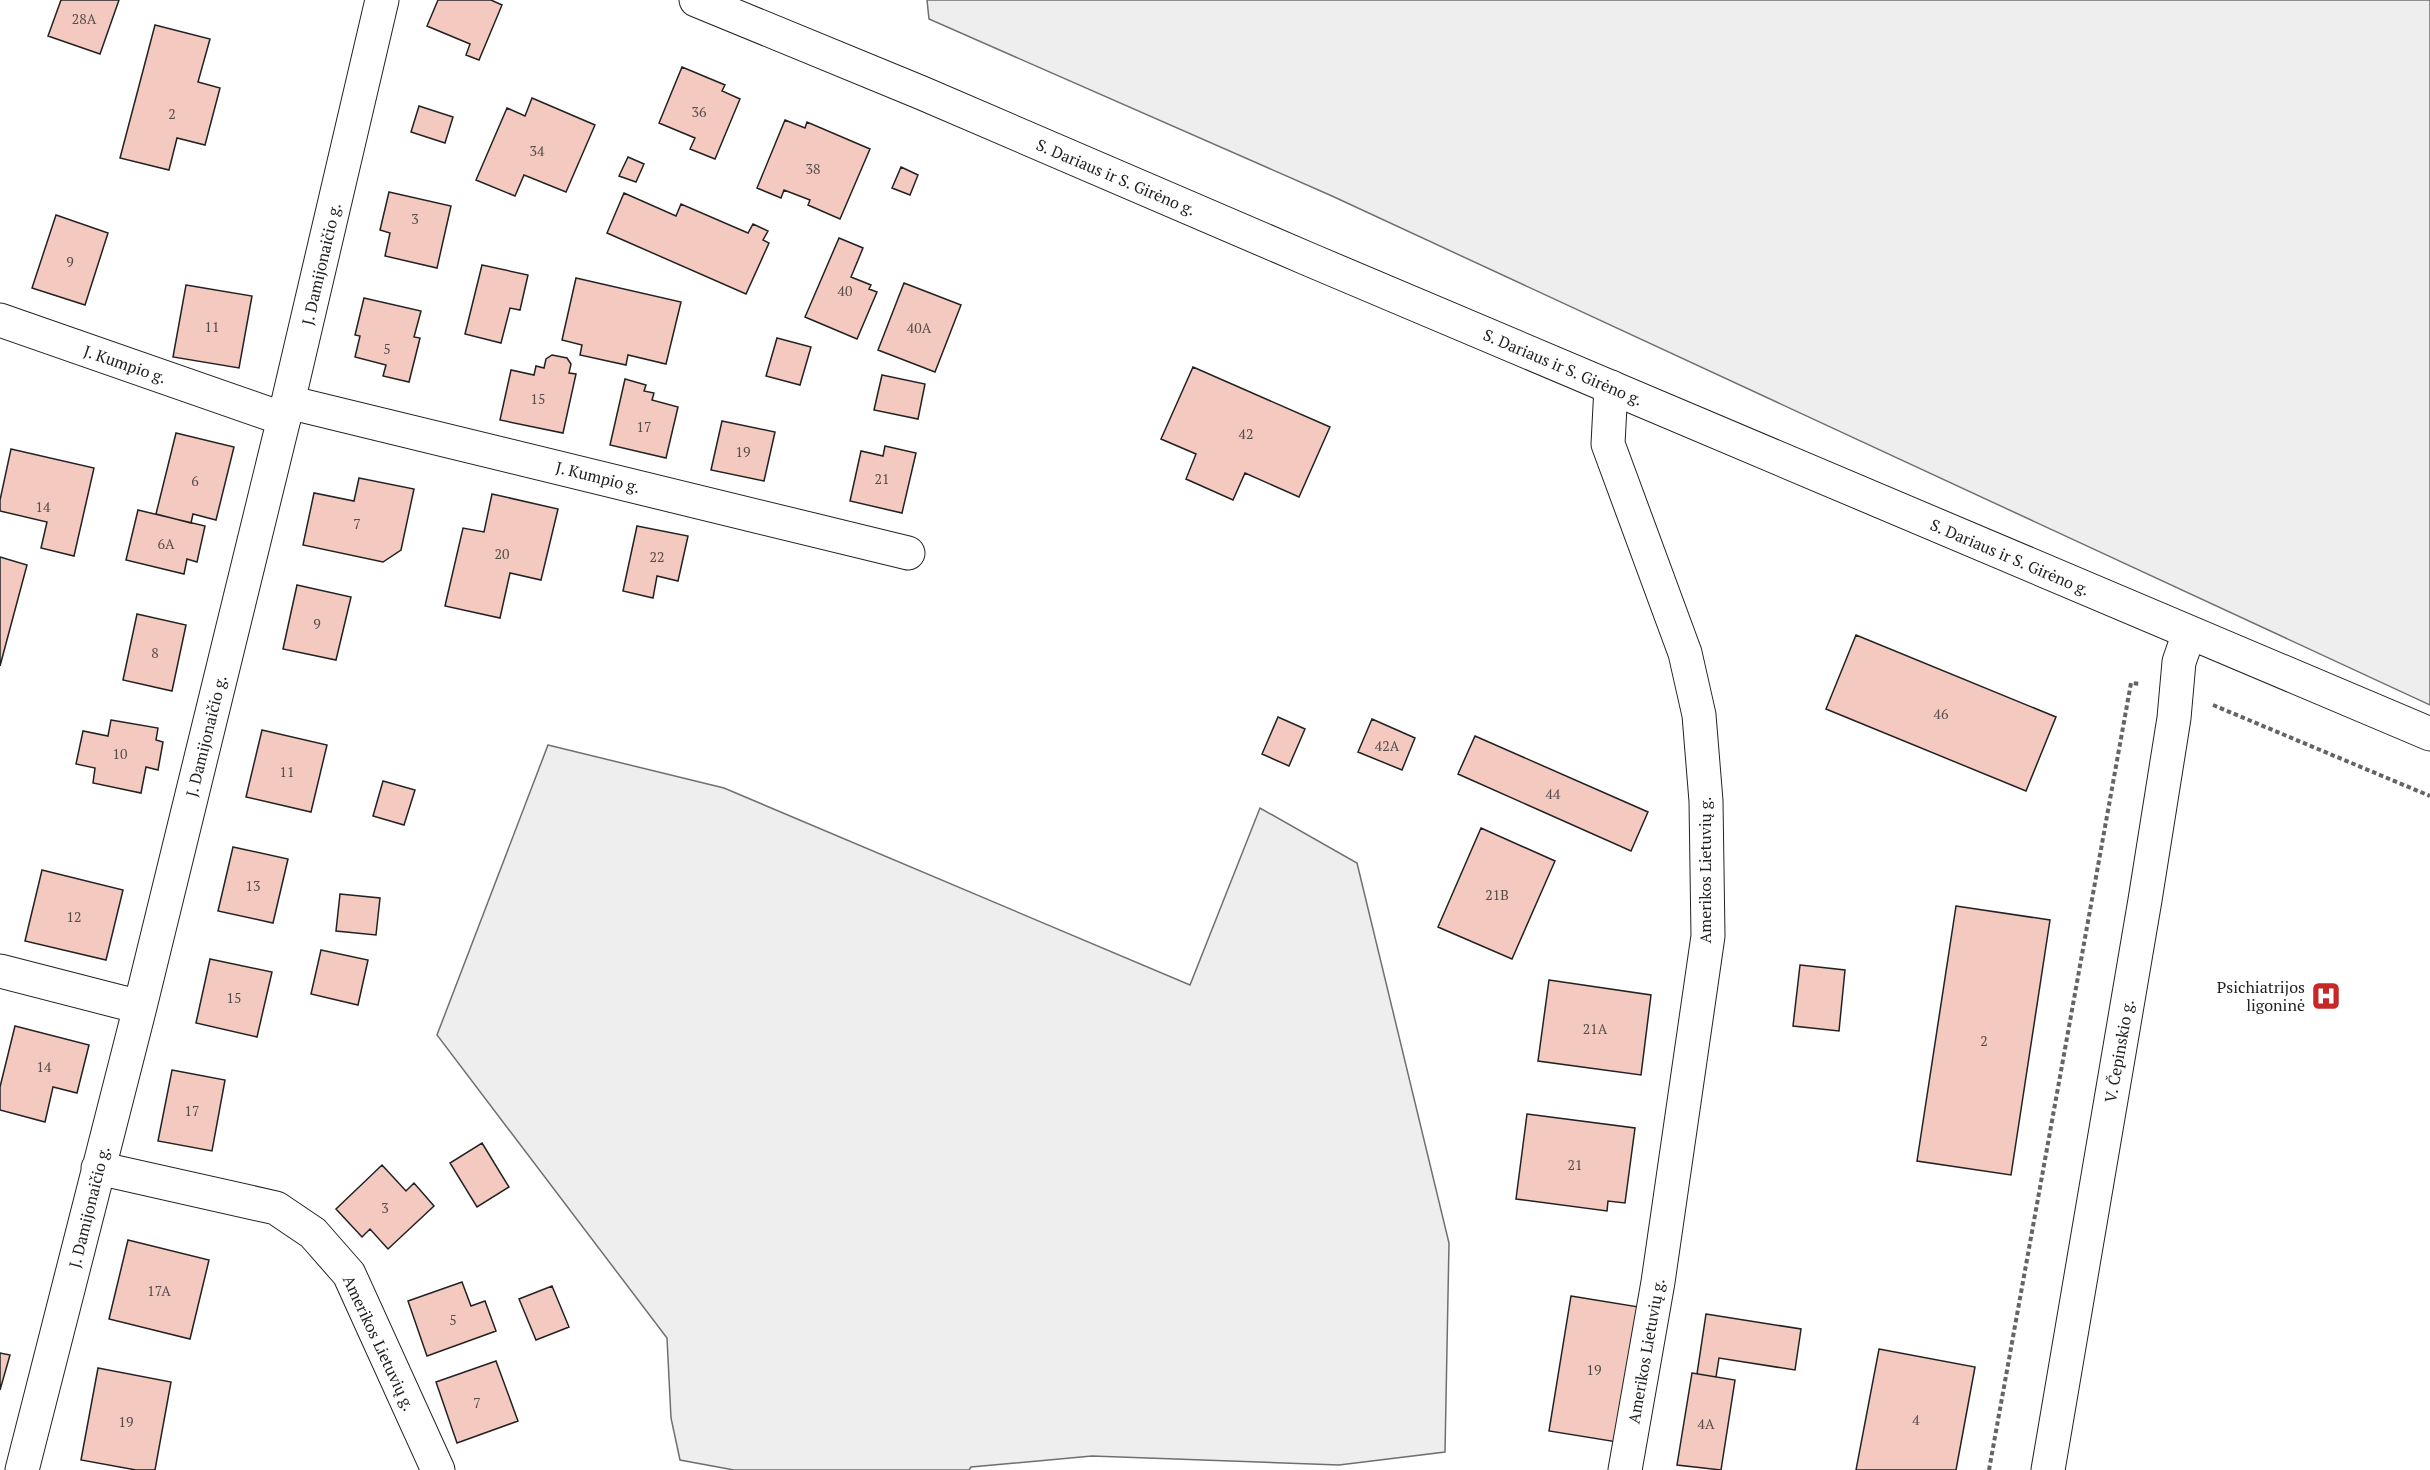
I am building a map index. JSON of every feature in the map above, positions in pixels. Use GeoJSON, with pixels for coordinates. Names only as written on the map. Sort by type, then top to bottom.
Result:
{"type":"FeatureCollection","features":[{"type":"Feature","properties":{"kind":"street","name":"J. Damijonaičio g."},"geometry":{"type":"LineString","coordinates":[[22,1470],[140,1007],[286,410],[382,0]]}},
{"type":"Feature","properties":{"kind":"street","name":"S. Dariaus ir S. Girėno g."},"geometry":{"type":"LineString","coordinates":[[696,0],[922,93],[2430,734]]}},
{"type":"Feature","properties":{"kind":"street","name":"J. Kumpio g."},"geometry":{"type":"LineString","coordinates":[[0,320],[286,410],[908,553]]}},
{"type":"Feature","properties":{"kind":"street","name":"Amerikos Lietuvių g."},"geometry":{"type":"LineString","coordinates":[[1611,387],[1608,444],[1685,653],[1699,715],[1706,801],[1708,936],[1658,1281],[1625,1470]]}},
{"type":"Feature","properties":{"kind":"street","name":"V. Čepinskio g."},"geometry":{"type":"LineString","coordinates":[[2048,1470],[2145,900],[2179,662],[2189,633]]}},
{"type":"Feature","properties":{"kind":"street"},"geometry":{"type":"LineString","coordinates":[[0,971],[140,1007]]}},
{"type":"Feature","properties":{"kind":"street","name":"Amerikos Lietuvių g."},"geometry":{"type":"LineString","coordinates":[[98,1168],[276,1208],[313,1233],[349,1274],[438,1470]]}},
{"type":"Feature","properties":{"kind":"path"},"geometry":{"type":"LineString","coordinates":[[1989,1470],[2131,683],[2176,690],[2430,796]]}},
{"type":"Feature","properties":{"kind":"shaded area"},"geometry":{"type":"Polygon","coordinates":[[[927,0],[2430,0],[2430,705],[1332,196],[929,19],[927,0]]]}},
{"type":"Feature","properties":{"kind":"shaded area"},"geometry":{"type":"Polygon","coordinates":[[[548,745],[724,788],[1190,985],[1260,808],[1357,863],[1449,1243],[1445,1452],[1339,1465],[1092,1456],[971,1467],[969,1470],[734,1470],[680,1460],[671,1418],[667,1338],[437,1035],[548,745]]]}},
{"type":"Feature","properties":{"kind":"building"},"geometry":{"type":"Polygon","coordinates":[[[61,0],[119,0],[100,54],[48,36],[61,0]]]}},
{"type":"Feature","properties":{"kind":"building"},"geometry":{"type":"Polygon","coordinates":[[[438,0],[491,0],[502,5],[479,60],[466,55],[470,44],[427,26],[438,0]]]}},
{"type":"Feature","properties":{"kind":"building"},"geometry":{"type":"Polygon","coordinates":[[[155,25],[210,39],[198,82],[220,88],[205,145],[177,138],[169,170],[120,158],[155,25]]]}},
{"type":"Feature","properties":{"kind":"building"},"geometry":{"type":"Polygon","coordinates":[[[682,67],[725,85],[722,91],[740,99],[715,159],[690,149],[695,138],[659,123],[682,67]]]}},
{"type":"Feature","properties":{"kind":"building"},"geometry":{"type":"Polygon","coordinates":[[[532,98],[595,125],[566,192],[524,175],[515,196],[476,180],[507,108],[525,116],[532,98]]]}},
{"type":"Feature","properties":{"kind":"building"},"geometry":{"type":"Polygon","coordinates":[[[419,106],[453,117],[445,143],[411,132],[419,106]]]}},
{"type":"Feature","properties":{"kind":"building"},"geometry":{"type":"Polygon","coordinates":[[[785,120],[805,128],[807,122],[870,149],[840,219],[808,205],[810,200],[784,190],[781,198],[757,188],[785,120]]]}},
{"type":"Feature","properties":{"kind":"building"},"geometry":{"type":"Polygon","coordinates":[[[628,157],[644,164],[636,182],[619,176],[628,157]]]}},
{"type":"Feature","properties":{"kind":"building"},"geometry":{"type":"Polygon","coordinates":[[[901,167],[918,175],[910,195],[892,188],[901,167]]]}},
{"type":"Feature","properties":{"kind":"building"},"geometry":{"type":"Polygon","coordinates":[[[389,192],[451,206],[437,268],[385,256],[390,233],[380,230],[389,192]]]}},
{"type":"Feature","properties":{"kind":"building"},"geometry":{"type":"Polygon","coordinates":[[[624,193],[676,216],[681,204],[748,233],[753,224],[768,231],[763,240],[769,243],[746,294],[607,233],[624,193]]]}},
{"type":"Feature","properties":{"kind":"building"},"geometry":{"type":"Polygon","coordinates":[[[56,215],[108,233],[85,305],[32,288],[56,215]]]}},
{"type":"Feature","properties":{"kind":"building"},"geometry":{"type":"Polygon","coordinates":[[[839,238],[863,248],[851,277],[871,285],[869,289],[877,292],[857,339],[805,317],[839,238]]]}},
{"type":"Feature","properties":{"kind":"building"},"geometry":{"type":"Polygon","coordinates":[[[482,265],[528,275],[520,310],[510,308],[501,343],[465,334],[482,265]]]}},
{"type":"Feature","properties":{"kind":"building"},"geometry":{"type":"Polygon","coordinates":[[[576,278],[681,302],[666,364],[628,355],[626,365],[580,355],[582,345],[562,340],[576,278]]]}},
{"type":"Feature","properties":{"kind":"building"},"geometry":{"type":"Polygon","coordinates":[[[904,283],[961,305],[935,372],[878,350],[904,283]]]}},
{"type":"Feature","properties":{"kind":"building"},"geometry":{"type":"Polygon","coordinates":[[[186,285],[252,296],[239,368],[173,357],[186,285]]]}},
{"type":"Feature","properties":{"kind":"building"},"geometry":{"type":"Polygon","coordinates":[[[364,298],[421,311],[414,337],[420,338],[409,382],[383,376],[386,365],[355,357],[360,336],[355,335],[364,298]]]}},
{"type":"Feature","properties":{"kind":"building"},"geometry":{"type":"Polygon","coordinates":[[[777,338],[811,347],[800,385],[766,376],[777,338]]]}},
{"type":"Feature","properties":{"kind":"building"},"geometry":{"type":"Polygon","coordinates":[[[552,355],[567,358],[571,364],[569,373],[576,374],[563,433],[500,420],[511,370],[534,375],[536,366],[544,368],[546,359],[552,355]]]}},
{"type":"Feature","properties":{"kind":"building"},"geometry":{"type":"Polygon","coordinates":[[[1193,367],[1330,427],[1299,497],[1245,473],[1233,500],[1186,479],[1196,454],[1161,439],[1193,367]]]}},
{"type":"Feature","properties":{"kind":"building"},"geometry":{"type":"Polygon","coordinates":[[[882,375],[925,384],[918,419],[874,410],[882,375]]]}},
{"type":"Feature","properties":{"kind":"building"},"geometry":{"type":"Polygon","coordinates":[[[625,379],[646,385],[644,391],[654,393],[652,400],[678,407],[666,458],[610,445],[625,379]]]}},
{"type":"Feature","properties":{"kind":"building"},"geometry":{"type":"Polygon","coordinates":[[[722,421],[775,432],[764,481],[711,470],[722,421]]]}},
{"type":"Feature","properties":{"kind":"building"},"geometry":{"type":"Polygon","coordinates":[[[176,433],[234,447],[216,520],[193,514],[191,523],[156,514],[176,433]]]}},
{"type":"Feature","properties":{"kind":"building"},"geometry":{"type":"Polygon","coordinates":[[[885,446],[916,453],[902,513],[850,501],[861,451],[883,456],[885,446]]]}},
{"type":"Feature","properties":{"kind":"building"},"geometry":{"type":"Polygon","coordinates":[[[11,449],[94,468],[74,556],[41,548],[47,522],[0,511],[0,500],[11,449]]]}},
{"type":"Feature","properties":{"kind":"building"},"geometry":{"type":"Polygon","coordinates":[[[359,478],[414,489],[401,550],[383,562],[303,545],[314,493],[354,501],[359,478]]]}},
{"type":"Feature","properties":{"kind":"building"},"geometry":{"type":"Polygon","coordinates":[[[492,494],[558,509],[541,580],[510,573],[500,618],[445,606],[463,528],[484,532],[492,494]]]}},
{"type":"Feature","properties":{"kind":"building"},"geometry":{"type":"Polygon","coordinates":[[[138,510],[205,526],[197,562],[187,559],[184,574],[126,560],[138,510]]]}},
{"type":"Feature","properties":{"kind":"building"},"geometry":{"type":"Polygon","coordinates":[[[637,526],[688,536],[678,581],[657,576],[653,598],[623,591],[637,526]]]}},
{"type":"Feature","properties":{"kind":"building"},"geometry":{"type":"Polygon","coordinates":[[[0,557],[27,565],[0,666],[0,557]]]}},
{"type":"Feature","properties":{"kind":"building"},"geometry":{"type":"Polygon","coordinates":[[[297,585],[351,597],[336,660],[283,649],[297,585]]]}},
{"type":"Feature","properties":{"kind":"building"},"geometry":{"type":"Polygon","coordinates":[[[137,614],[186,625],[172,691],[123,680],[137,614]]]}},
{"type":"Feature","properties":{"kind":"building"},"geometry":{"type":"Polygon","coordinates":[[[1856,635],[2056,717],[2026,791],[1826,709],[1856,635]]]}},
{"type":"Feature","properties":{"kind":"building"},"geometry":{"type":"Polygon","coordinates":[[[1278,717],[1305,729],[1289,766],[1262,754],[1278,717]]]}},
{"type":"Feature","properties":{"kind":"building"},"geometry":{"type":"Polygon","coordinates":[[[1372,719],[1415,738],[1402,770],[1358,752],[1372,719]]]}},
{"type":"Feature","properties":{"kind":"building"},"geometry":{"type":"Polygon","coordinates":[[[111,720],[158,728],[156,740],[163,742],[158,770],[146,767],[141,793],[93,783],[95,768],[76,764],[83,731],[108,736],[111,720]]]}},
{"type":"Feature","properties":{"kind":"building"},"geometry":{"type":"Polygon","coordinates":[[[262,730],[327,745],[311,812],[246,797],[262,730]]]}},
{"type":"Feature","properties":{"kind":"building"},"geometry":{"type":"Polygon","coordinates":[[[1475,736],[1648,812],[1631,851],[1458,774],[1475,736]]]}},
{"type":"Feature","properties":{"kind":"building"},"geometry":{"type":"Polygon","coordinates":[[[383,781],[415,790],[404,825],[373,816],[383,781]]]}},
{"type":"Feature","properties":{"kind":"building"},"geometry":{"type":"Polygon","coordinates":[[[1481,828],[1555,861],[1512,959],[1438,927],[1481,828]]]}},
{"type":"Feature","properties":{"kind":"building"},"geometry":{"type":"Polygon","coordinates":[[[233,847],[288,859],[273,923],[218,911],[233,847]]]}},
{"type":"Feature","properties":{"kind":"building"},"geometry":{"type":"Polygon","coordinates":[[[42,870],[123,890],[106,960],[25,941],[42,870]]]}},
{"type":"Feature","properties":{"kind":"building"},"geometry":{"type":"Polygon","coordinates":[[[340,894],[380,898],[376,935],[336,931],[340,894]]]}},
{"type":"Feature","properties":{"kind":"building"},"geometry":{"type":"Polygon","coordinates":[[[1956,906],[2050,920],[2011,1175],[1917,1161],[1956,906]]]}},
{"type":"Feature","properties":{"kind":"building"},"geometry":{"type":"Polygon","coordinates":[[[321,950],[368,960],[358,1005],[311,994],[321,950]]]}},
{"type":"Feature","properties":{"kind":"building"},"geometry":{"type":"Polygon","coordinates":[[[210,959],[272,972],[257,1037],[196,1023],[210,959]]]}},
{"type":"Feature","properties":{"kind":"building"},"geometry":{"type":"Polygon","coordinates":[[[1800,965],[1845,970],[1839,1031],[1793,1026],[1800,965]]]}},
{"type":"Feature","properties":{"kind":"building"},"geometry":{"type":"Polygon","coordinates":[[[1549,980],[1651,995],[1641,1075],[1538,1061],[1549,980]]]}},
{"type":"Feature","properties":{"kind":"building"},"geometry":{"type":"Polygon","coordinates":[[[15,1026],[89,1045],[77,1093],[53,1087],[45,1122],[0,1110],[0,1087],[15,1026]]]}},
{"type":"Feature","properties":{"kind":"building"},"geometry":{"type":"Polygon","coordinates":[[[172,1070],[225,1080],[212,1151],[158,1141],[172,1070]]]}},
{"type":"Feature","properties":{"kind":"building"},"geometry":{"type":"Polygon","coordinates":[[[1527,1114],[1635,1128],[1625,1203],[1608,1201],[1607,1211],[1516,1199],[1527,1114]]]}},
{"type":"Feature","properties":{"kind":"building"},"geometry":{"type":"Polygon","coordinates":[[[482,1143],[509,1187],[477,1207],[450,1163],[482,1143]]]}},
{"type":"Feature","properties":{"kind":"building"},"geometry":{"type":"Polygon","coordinates":[[[382,1165],[406,1191],[414,1183],[434,1206],[388,1249],[370,1229],[362,1237],[336,1209],[382,1165]]]}},
{"type":"Feature","properties":{"kind":"building"},"geometry":{"type":"Polygon","coordinates":[[[128,1240],[209,1260],[190,1339],[109,1319],[128,1240]]]}},
{"type":"Feature","properties":{"kind":"building"},"geometry":{"type":"Polygon","coordinates":[[[462,1282],[471,1306],[485,1301],[496,1331],[427,1356],[408,1301],[462,1282]]]}},
{"type":"Feature","properties":{"kind":"building"},"geometry":{"type":"Polygon","coordinates":[[[552,1286],[569,1327],[536,1340],[519,1299],[552,1286]]]}},
{"type":"Feature","properties":{"kind":"building"},"geometry":{"type":"Polygon","coordinates":[[[1571,1296],[1639,1307],[1617,1442],[1549,1431],[1571,1296]]]}},
{"type":"Feature","properties":{"kind":"building"},"geometry":{"type":"Polygon","coordinates":[[[1706,1314],[1801,1329],[1795,1370],[1719,1358],[1716,1377],[1697,1374],[1706,1314]]]}},
{"type":"Feature","properties":{"kind":"building"},"geometry":{"type":"Polygon","coordinates":[[[1879,1349],[1975,1367],[1956,1470],[1856,1470],[1879,1349]]]}},
{"type":"Feature","properties":{"kind":"building"},"geometry":{"type":"Polygon","coordinates":[[[0,1353],[10,1355],[0,1390],[0,1353]]]}},
{"type":"Feature","properties":{"kind":"building"},"geometry":{"type":"Polygon","coordinates":[[[496,1361],[518,1421],[457,1443],[436,1382],[496,1361]]]}},
{"type":"Feature","properties":{"kind":"building"},"geometry":{"type":"Polygon","coordinates":[[[98,1368],[171,1382],[155,1470],[136,1470],[81,1460],[98,1368]]]}},
{"type":"Feature","properties":{"kind":"building"},"geometry":{"type":"Polygon","coordinates":[[[1692,1373],[1735,1380],[1721,1470],[1677,1465],[1692,1373]]]}},
{"type":"Feature","properties":{"kind":"place","name":"Psichiatrijos ligoninė"},"geometry":{"type":"Point","coordinates":[2326,996]}}]}
